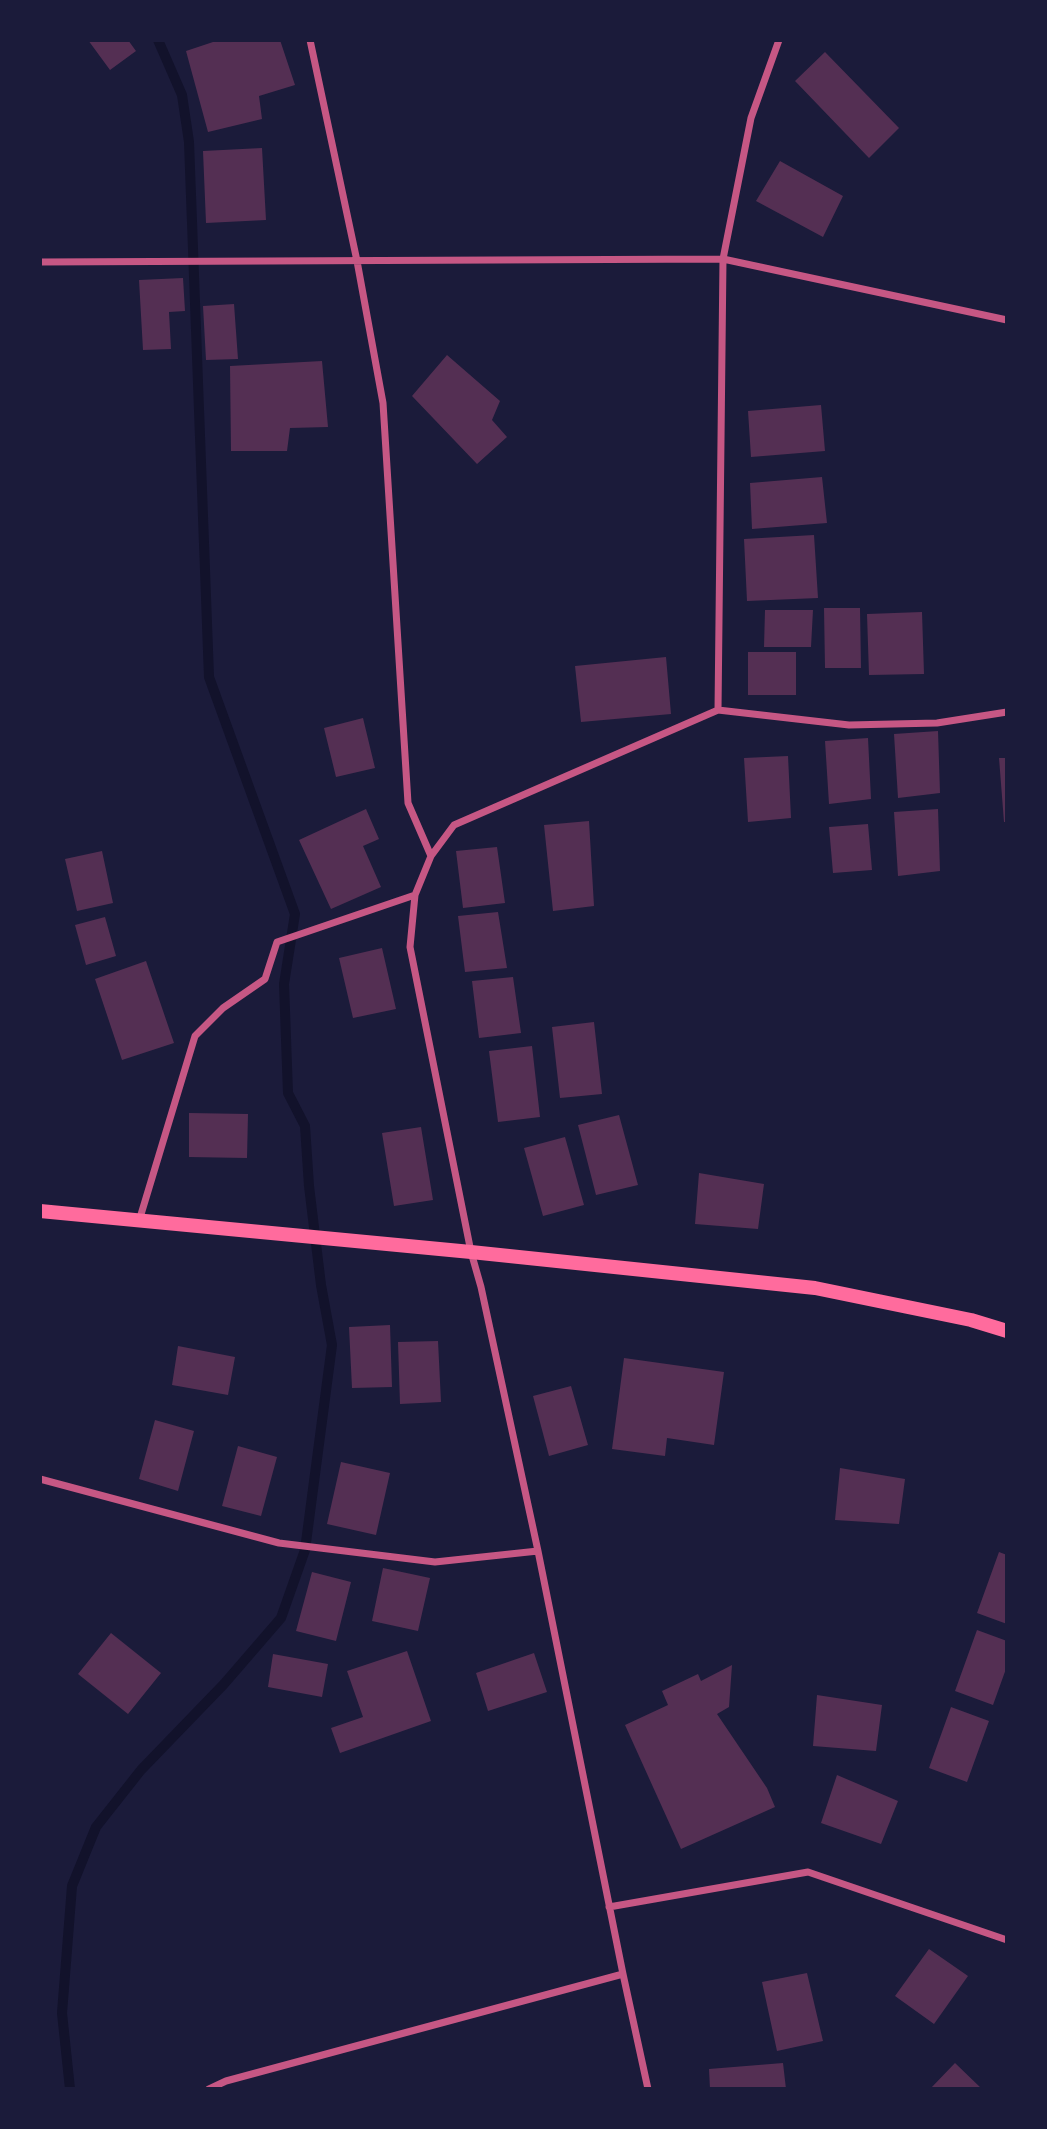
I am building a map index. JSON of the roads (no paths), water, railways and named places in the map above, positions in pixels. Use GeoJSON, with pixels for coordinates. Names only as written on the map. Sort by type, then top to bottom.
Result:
{"type":"FeatureCollection","features":[{"type":"Feature","properties":{"kind":"main road"},"geometry":{"type":"LineString","coordinates":[[40,1211],[815,1288],[971,1320],[1007,1331]]}},
{"type":"Feature","properties":{"kind":"street"},"geometry":{"type":"LineString","coordinates":[[310,40],[357,261],[383,403],[408,803],[431,856]]}},
{"type":"Feature","properties":{"kind":"street"},"geometry":{"type":"LineString","coordinates":[[718,710],[723,259],[751,118],[779,40]]}},
{"type":"Feature","properties":{"kind":"street"},"geometry":{"type":"LineString","coordinates":[[40,261],[723,259],[1007,320]]}},
{"type":"Feature","properties":{"kind":"street"},"geometry":{"type":"LineString","coordinates":[[648,2089],[538,1552],[481,1287],[471,1252],[410,947],[415,895],[431,856],[454,825],[718,710],[849,725],[937,723],[1007,712]]}},
{"type":"Feature","properties":{"kind":"street"},"geometry":{"type":"LineString","coordinates":[[139,1222],[195,1036],[223,1008],[265,979],[276,942],[415,895]]}},
{"type":"Feature","properties":{"kind":"street"},"geometry":{"type":"LineString","coordinates":[[40,1479],[279,1543],[435,1562],[538,1552]]}},
{"type":"Feature","properties":{"kind":"street"},"geometry":{"type":"LineString","coordinates":[[609,1907],[808,1872],[1007,1940]]}},
{"type":"Feature","properties":{"kind":"street"},"geometry":{"type":"LineString","coordinates":[[209,2089],[226,2081],[623,1974]]}},
{"type":"Feature","properties":{"kind":"waterway"},"geometry":{"type":"LineString","coordinates":[[70,2089],[62,2013],[72,1886],[96,1827],[141,1770],[224,1684],[281,1618],[305,1550],[332,1345],[321,1285],[305,1126],[288,1093],[284,984],[295,914],[209,677],[189,142],[182,95],[158,40]]}}]}
